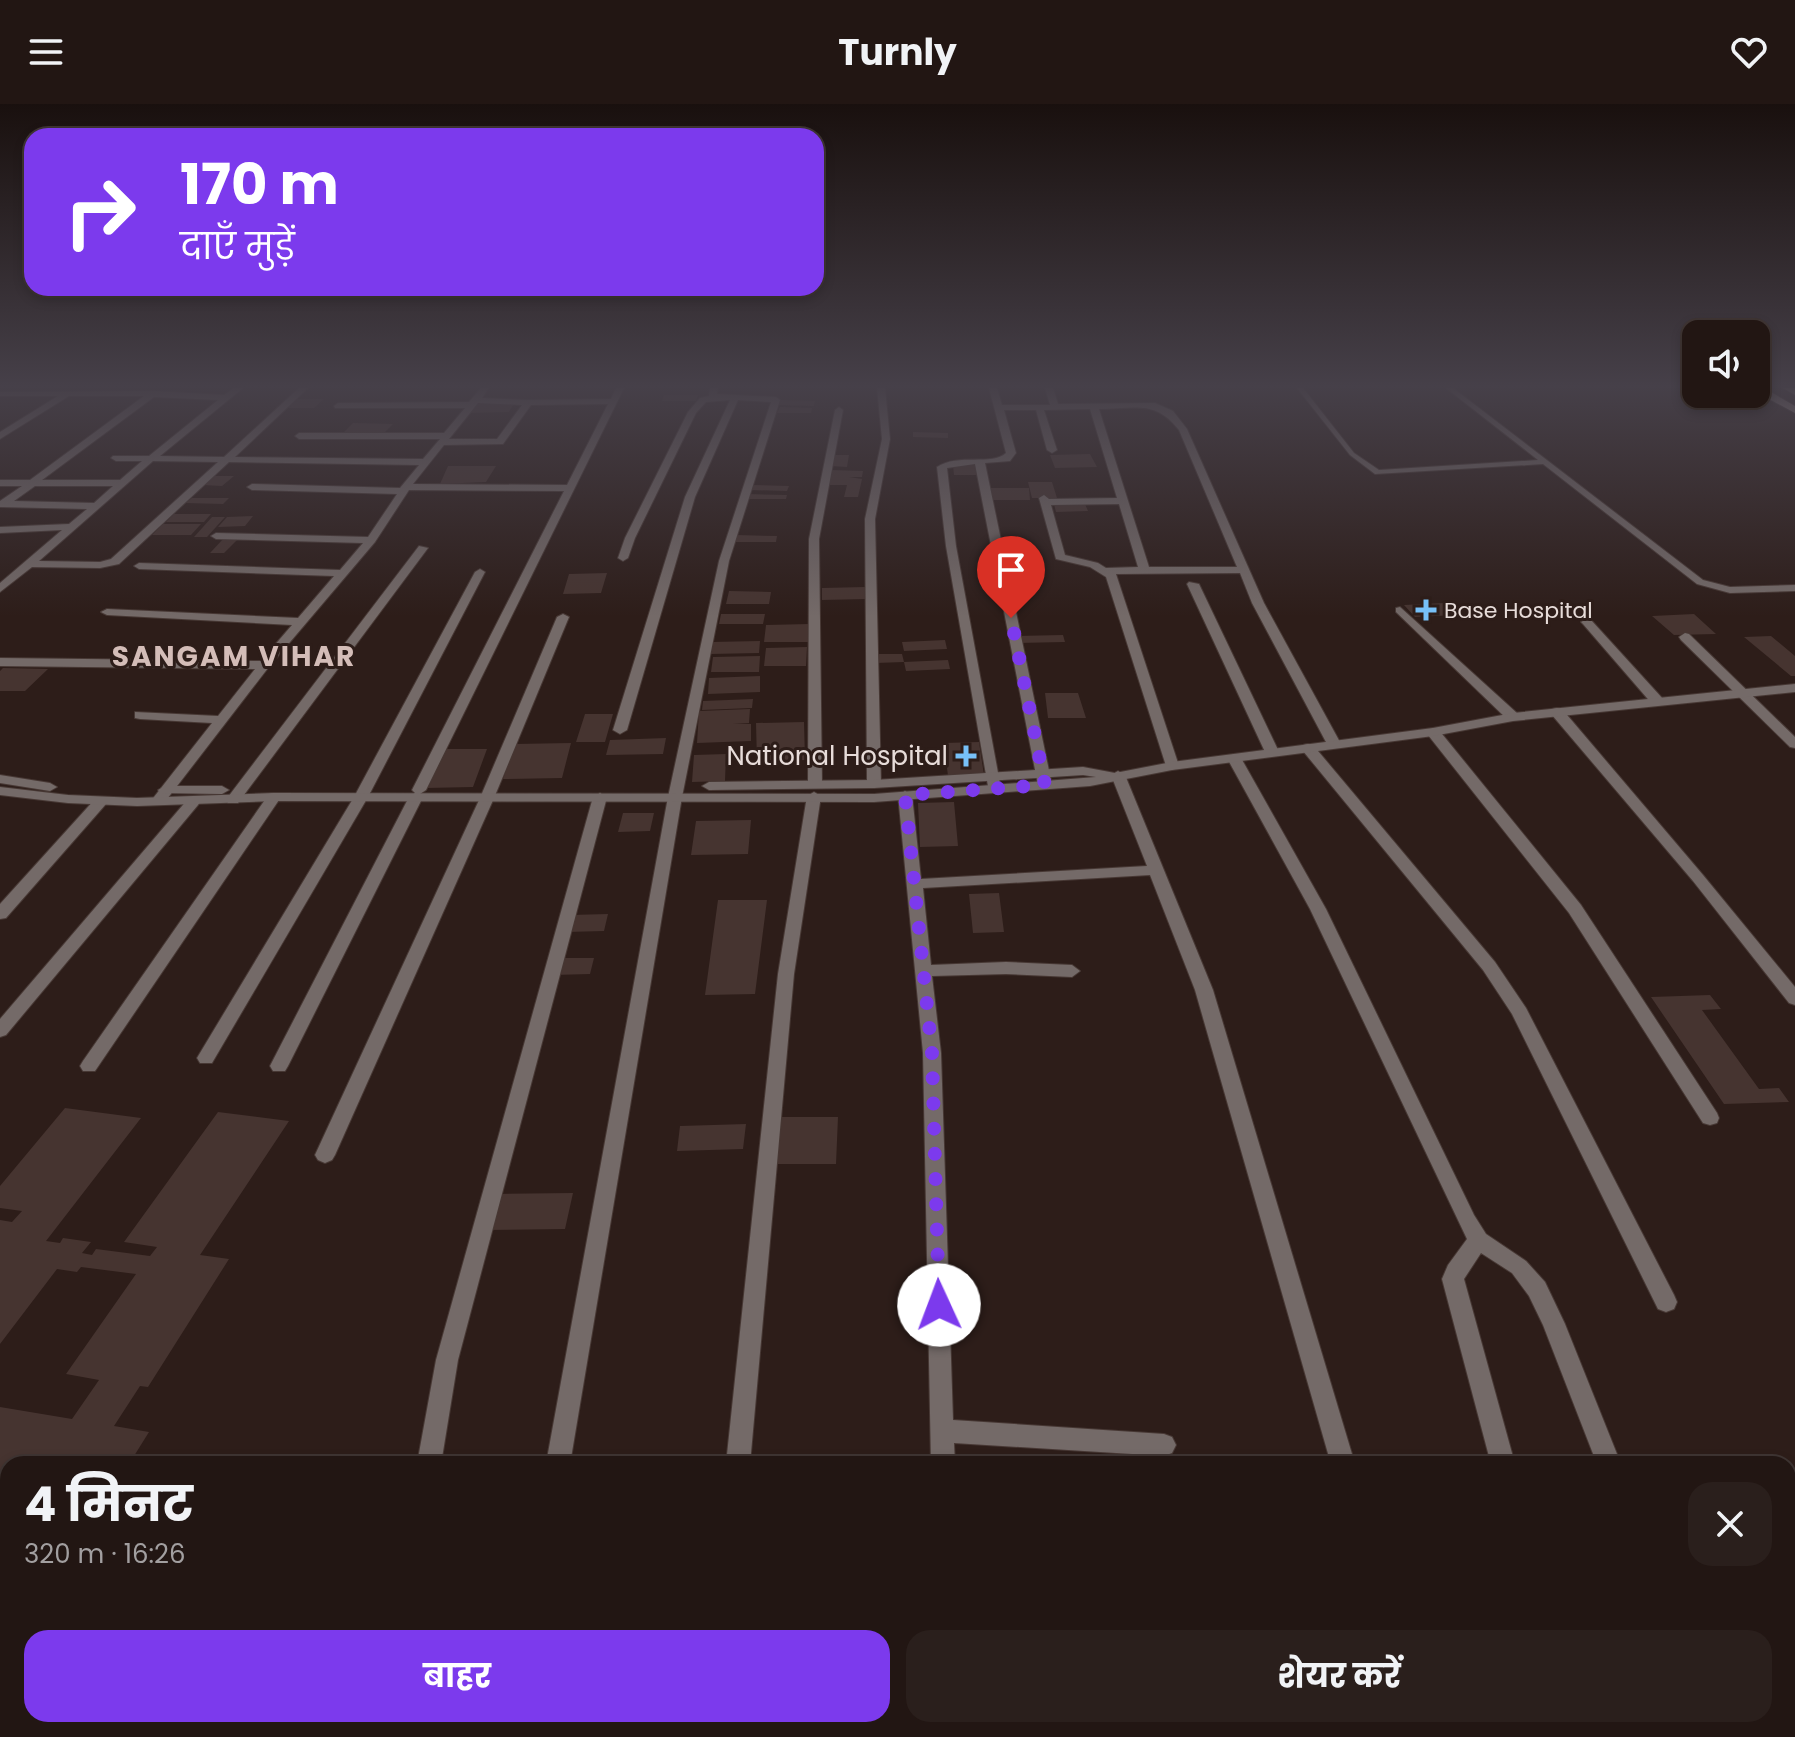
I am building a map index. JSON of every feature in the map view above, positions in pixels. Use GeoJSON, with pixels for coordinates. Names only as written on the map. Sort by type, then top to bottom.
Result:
{"type":"FeatureCollection","features":[{"type":"Feature","properties":{"kind":"street"},"geometry":{"type":"LineString","coordinates":[[2,504],[55,464]]}},
{"type":"Feature","properties":{"kind":"street"},"geometry":{"type":"LineString","coordinates":[[0,589],[143,464]]}},
{"type":"Feature","properties":{"kind":"street"},"geometry":{"type":"LineString","coordinates":[[32,564],[100,565],[115,562],[220,464]]}},
{"type":"Feature","properties":{"kind":"street"},"geometry":{"type":"LineString","coordinates":[[163,795],[264,665],[371,540],[422,464]]}},
{"type":"Feature","properties":{"kind":"street"},"geometry":{"type":"LineString","coordinates":[[279,1066],[581,464]]}},
{"type":"Feature","properties":{"kind":"street"},"geometry":{"type":"LineString","coordinates":[[623,558],[666,464]]}},
{"type":"Feature","properties":{"kind":"street"},"geometry":{"type":"LineString","coordinates":[[620,730],[690,497],[705,464]]}},
{"type":"Feature","properties":{"kind":"street"},"geometry":{"type":"LineString","coordinates":[[559,1456],[676,792],[724,561],[755,464]]}},
{"type":"Feature","properties":{"kind":"street"},"geometry":{"type":"LineString","coordinates":[[739,1456],[786,974],[814,790],[814,539],[828,464]]}},
{"type":"Feature","properties":{"kind":"street"},"geometry":{"type":"LineString","coordinates":[[874,784],[870,519],[881,464]]}},
{"type":"Feature","properties":{"kind":"street"},"geometry":{"type":"LineString","coordinates":[[949,464],[942,467],[951,546],[993,783]]}},
{"type":"Feature","properties":{"kind":"street"},"geometry":{"type":"LineString","coordinates":[[980,464],[1044,779]]}},
{"type":"Feature","properties":{"kind":"street"},"geometry":{"type":"LineString","coordinates":[[1112,464],[1145,571]]}},
{"type":"Feature","properties":{"kind":"street"},"geometry":{"type":"LineString","coordinates":[[1200,464],[1258,603],[1334,744]]}},
{"type":"Feature","properties":{"kind":"street"},"geometry":{"type":"LineString","coordinates":[[0,483],[122,483]]}},
{"type":"Feature","properties":{"kind":"street"},"geometry":{"type":"LineString","coordinates":[[252,487],[569,488]]}},
{"type":"Feature","properties":{"kind":"street"},"geometry":{"type":"LineString","coordinates":[[1124,501],[1044,500],[1060,557],[1106,571],[1244,570]]}},
{"type":"Feature","properties":{"kind":"street"},"geometry":{"type":"LineString","coordinates":[[2,504],[95,506]]}},
{"type":"Feature","properties":{"kind":"street"},"geometry":{"type":"LineString","coordinates":[[0,530],[70,527]]}},
{"type":"Feature","properties":{"kind":"street"},"geometry":{"type":"LineString","coordinates":[[216,536],[371,540]]}},
{"type":"Feature","properties":{"kind":"street"},"geometry":{"type":"LineString","coordinates":[[237,795],[423,548]]}},
{"type":"Feature","properties":{"kind":"street"},"geometry":{"type":"LineString","coordinates":[[139,566],[344,573]]}},
{"type":"Feature","properties":{"kind":"street"},"geometry":{"type":"LineString","coordinates":[[1106,571],[1112,578],[1172,766]]}},
{"type":"Feature","properties":{"kind":"street"},"geometry":{"type":"LineString","coordinates":[[206,1058],[364,793],[480,572]]}},
{"type":"Feature","properties":{"kind":"street"},"geometry":{"type":"LineString","coordinates":[[1193,584],[1272,752]]}},
{"type":"Feature","properties":{"kind":"street"},"geometry":{"type":"LineString","coordinates":[[1400,610],[1513,717]]}},
{"type":"Feature","properties":{"kind":"street"},"geometry":{"type":"LineString","coordinates":[[107,612],[303,622]]}},
{"type":"Feature","properties":{"kind":"street"},"geometry":{"type":"LineString","coordinates":[[325,1155],[489,794],[563,617]]}},
{"type":"Feature","properties":{"kind":"street"},"geometry":{"type":"LineString","coordinates":[[1587,622],[1658,702]]}},
{"type":"Feature","properties":{"kind":"street"},"geometry":{"type":"LineString","coordinates":[[1685,637],[1795,744]]}},
{"type":"Feature","properties":{"kind":"street"},"geometry":{"type":"LineString","coordinates":[[0,662],[264,665]]}},
{"type":"Feature","properties":{"kind":"street"},"geometry":{"type":"LineString","coordinates":[[0,779],[62,789],[163,795],[814,790],[905,795],[1044,779],[1090,782],[1172,766],[1433,732],[1513,717],[1795,688]]}},
{"type":"Feature","properties":{"kind":"street"},"geometry":{"type":"LineString","coordinates":[[1557,712],[1698,878],[1795,999]]}},
{"type":"Feature","properties":{"kind":"street"},"geometry":{"type":"LineString","coordinates":[[140,715],[221,720]]}},
{"type":"Feature","properties":{"kind":"street"},"geometry":{"type":"LineString","coordinates":[[1433,732],[1575,909],[1710,1118]]}},
{"type":"Feature","properties":{"kind":"street"},"geometry":{"type":"LineString","coordinates":[[1308,748],[1489,966],[1520,1012],[1666,1302]]}},
{"type":"Feature","properties":{"kind":"street"},"geometry":{"type":"LineString","coordinates":[[1234,758],[1318,909],[1467,1221],[1479,1240],[1519,1267],[1537,1289],[1560,1337],[1606,1456]]}},
{"type":"Feature","properties":{"kind":"street"},"geometry":{"type":"LineString","coordinates":[[1118,775],[1204,990],[1341,1456]]}},
{"type":"Feature","properties":{"kind":"street"},"geometry":{"type":"LineString","coordinates":[[814,790],[874,784],[993,783]]}},
{"type":"Feature","properties":{"kind":"street"},"geometry":{"type":"LineString","coordinates":[[0,791],[101,801],[163,795],[193,802],[237,795],[274,797],[364,793]]}},
{"type":"Feature","properties":{"kind":"street"},"geometry":{"type":"LineString","coordinates":[[489,794],[600,797],[676,792]]}},
{"type":"Feature","properties":{"kind":"street"},"geometry":{"type":"LineString","coordinates":[[905,795],[932,1053],[943,1456]]}},
{"type":"Feature","properties":{"kind":"street"},"geometry":{"type":"LineString","coordinates":[[89,1066],[274,797]]}},
{"type":"Feature","properties":{"kind":"street"},"geometry":{"type":"LineString","coordinates":[[430,1456],[447,1360],[600,797]]}},
{"type":"Feature","properties":{"kind":"street"},"geometry":{"type":"LineString","coordinates":[[0,914],[101,801]]}},
{"type":"Feature","properties":{"kind":"street"},"geometry":{"type":"LineString","coordinates":[[0,1031],[193,802]]}},
{"type":"Feature","properties":{"kind":"street"},"geometry":{"type":"LineString","coordinates":[[913,884],[1156,870]]}},
{"type":"Feature","properties":{"kind":"street"},"geometry":{"type":"LineString","coordinates":[[923,971],[1006,968],[1072,971]]}},
{"type":"Feature","properties":{"kind":"street"},"geometry":{"type":"LineString","coordinates":[[1479,1240],[1463,1259],[1453,1279],[1501,1456]]}},
{"type":"Feature","properties":{"kind":"street"},"geometry":{"type":"LineString","coordinates":[[942,1431],[1164,1445]]}},
{"type":"Feature","properties":{"kind":"lane"},"geometry":{"type":"LineString","coordinates":[[1367,464],[1378,472],[1507,464]]}},
{"type":"Feature","properties":{"kind":"lane"},"geometry":{"type":"LineString","coordinates":[[1546,464],[1700,582],[1730,590],[1795,588]]}},
{"type":"Feature","properties":{"kind":"building"},"geometry":{"type":"Polygon","coordinates":[[[1054,464],[1095,464],[1097,467],[1055,468],[1054,464]]]}},
{"type":"Feature","properties":{"kind":"building"},"geometry":{"type":"Polygon","coordinates":[[[953,465],[977,465],[978,475],[954,475],[953,465]]]}},
{"type":"Feature","properties":{"kind":"building"},"geometry":{"type":"Polygon","coordinates":[[[448,466],[496,466],[486,482],[440,484],[448,466]]]}},
{"type":"Feature","properties":{"kind":"building"},"geometry":{"type":"Polygon","coordinates":[[[831,470],[863,471],[862,477],[849,477],[862,479],[858,497],[844,497],[847,485],[829,485],[831,470]]]}},
{"type":"Feature","properties":{"kind":"building"},"geometry":{"type":"Polygon","coordinates":[[[214,476],[234,476],[222,486],[203,485],[214,476]]]}},
{"type":"Feature","properties":{"kind":"building"},"geometry":{"type":"Polygon","coordinates":[[[1028,482],[1052,482],[1057,498],[1032,498],[1028,482]]]}},
{"type":"Feature","properties":{"kind":"building"},"geometry":{"type":"Polygon","coordinates":[[[751,485],[789,486],[787,491],[749,490],[751,485]]]}},
{"type":"Feature","properties":{"kind":"building"},"geometry":{"type":"Polygon","coordinates":[[[987,488],[1029,488],[1030,500],[989,500],[987,488]]]}},
{"type":"Feature","properties":{"kind":"building"},"geometry":{"type":"Polygon","coordinates":[[[747,494],[787,495],[786,499],[746,499],[747,494]]]}},
{"type":"Feature","properties":{"kind":"building"},"geometry":{"type":"Polygon","coordinates":[[[192,498],[229,498],[223,504],[185,503],[192,498]]]}},
{"type":"Feature","properties":{"kind":"building"},"geometry":{"type":"Polygon","coordinates":[[[1054,504],[1085,504],[1088,511],[1056,512],[1054,504]]]}},
{"type":"Feature","properties":{"kind":"building"},"geometry":{"type":"Polygon","coordinates":[[[174,514],[211,514],[204,522],[166,522],[174,514]]]}},
{"type":"Feature","properties":{"kind":"building"},"geometry":{"type":"Polygon","coordinates":[[[253,516],[245,526],[218,527],[227,517],[253,516]]]}},
{"type":"Feature","properties":{"kind":"building"},"geometry":{"type":"Polygon","coordinates":[[[212,517],[225,517],[207,537],[194,537],[212,517]]]}},
{"type":"Feature","properties":{"kind":"building"},"geometry":{"type":"Polygon","coordinates":[[[163,524],[201,524],[191,535],[152,535],[163,524]]]}},
{"type":"Feature","properties":{"kind":"building"},"geometry":{"type":"Polygon","coordinates":[[[736,535],[777,536],[776,542],[734,542],[736,535]]]}},
{"type":"Feature","properties":{"kind":"building"},"geometry":{"type":"Polygon","coordinates":[[[224,538],[238,539],[224,553],[210,553],[224,538]]]}},
{"type":"Feature","properties":{"kind":"building"},"geometry":{"type":"Polygon","coordinates":[[[607,573],[601,593],[563,594],[569,574],[607,573]]]}},
{"type":"Feature","properties":{"kind":"building"},"geometry":{"type":"Polygon","coordinates":[[[865,587],[866,599],[822,600],[822,588],[865,587]]]}},
{"type":"Feature","properties":{"kind":"building"},"geometry":{"type":"Polygon","coordinates":[[[729,591],[771,592],[769,604],[726,604],[729,591]]]}},
{"type":"Feature","properties":{"kind":"building"},"geometry":{"type":"Polygon","coordinates":[[[1444,603],[1456,615],[1415,617],[1404,605],[1444,603]]]}},
{"type":"Feature","properties":{"kind":"building"},"geometry":{"type":"Polygon","coordinates":[[[721,614],[765,614],[763,624],[719,624],[721,614]]]}},
{"type":"Feature","properties":{"kind":"building"},"geometry":{"type":"Polygon","coordinates":[[[1694,614],[1716,634],[1674,635],[1652,616],[1694,614]]]}},
{"type":"Feature","properties":{"kind":"building"},"geometry":{"type":"Polygon","coordinates":[[[809,624],[808,642],[764,642],[766,625],[809,624]]]}},
{"type":"Feature","properties":{"kind":"building"},"geometry":{"type":"Polygon","coordinates":[[[1063,635],[1065,642],[1017,643],[1015,636],[1063,635]]]}},
{"type":"Feature","properties":{"kind":"building"},"geometry":{"type":"Polygon","coordinates":[[[1771,636],[1795,656],[1795,676],[1791,676],[1744,637],[1771,636]]]}},
{"type":"Feature","properties":{"kind":"building"},"geometry":{"type":"Polygon","coordinates":[[[945,640],[947,649],[904,651],[902,642],[945,640]]]}},
{"type":"Feature","properties":{"kind":"building"},"geometry":{"type":"Polygon","coordinates":[[[760,641],[759,653],[710,654],[711,642],[760,641]]]}},
{"type":"Feature","properties":{"kind":"building"},"geometry":{"type":"Polygon","coordinates":[[[807,647],[806,666],[764,666],[766,648],[807,647]]]}},
{"type":"Feature","properties":{"kind":"building"},"geometry":{"type":"Polygon","coordinates":[[[876,654],[902,654],[904,662],[876,663],[876,654]]]}},
{"type":"Feature","properties":{"kind":"building"},"geometry":{"type":"Polygon","coordinates":[[[760,656],[759,672],[711,672],[713,657],[760,656]]]}},
{"type":"Feature","properties":{"kind":"building"},"geometry":{"type":"Polygon","coordinates":[[[948,660],[950,669],[906,671],[904,662],[948,660]]]}},
{"type":"Feature","properties":{"kind":"building"},"geometry":{"type":"Polygon","coordinates":[[[3,668],[48,669],[25,691],[0,691],[0,671],[3,668]]]}},
{"type":"Feature","properties":{"kind":"building"},"geometry":{"type":"Polygon","coordinates":[[[760,676],[760,692],[708,694],[709,678],[760,676]]]}},
{"type":"Feature","properties":{"kind":"building"},"geometry":{"type":"Polygon","coordinates":[[[1045,693],[1078,693],[1086,718],[1048,718],[1045,693]]]}},
{"type":"Feature","properties":{"kind":"building"},"geometry":{"type":"Polygon","coordinates":[[[753,699],[752,708],[702,710],[703,701],[753,699]]]}},
{"type":"Feature","properties":{"kind":"building"},"geometry":{"type":"Polygon","coordinates":[[[750,709],[749,723],[733,723],[751,724],[751,741],[697,743],[699,711],[750,709]]]}},
{"type":"Feature","properties":{"kind":"building"},"geometry":{"type":"Polygon","coordinates":[[[585,714],[613,714],[605,742],[576,742],[585,714]]]}},
{"type":"Feature","properties":{"kind":"building"},"geometry":{"type":"Polygon","coordinates":[[[804,722],[805,760],[757,762],[756,723],[804,722]]]}},
{"type":"Feature","properties":{"kind":"building"},"geometry":{"type":"Polygon","coordinates":[[[666,738],[663,754],[606,755],[610,740],[666,738]]]}},
{"type":"Feature","properties":{"kind":"building"},"geometry":{"type":"Polygon","coordinates":[[[979,742],[984,775],[948,776],[944,743],[979,742]]]}},
{"type":"Feature","properties":{"kind":"building"},"geometry":{"type":"Polygon","coordinates":[[[571,743],[562,778],[503,779],[515,744],[571,743]]]}},
{"type":"Feature","properties":{"kind":"building"},"geometry":{"type":"Polygon","coordinates":[[[442,749],[487,749],[473,787],[426,788],[442,749]]]}},
{"type":"Feature","properties":{"kind":"building"},"geometry":{"type":"Polygon","coordinates":[[[726,754],[725,781],[692,782],[694,755],[726,754]]]}},
{"type":"Feature","properties":{"kind":"building"},"geometry":{"type":"Polygon","coordinates":[[[954,802],[958,846],[920,847],[918,803],[954,802]]]}},
{"type":"Feature","properties":{"kind":"building"},"geometry":{"type":"Polygon","coordinates":[[[623,813],[654,813],[650,831],[618,832],[623,813]]]}},
{"type":"Feature","properties":{"kind":"building"},"geometry":{"type":"Polygon","coordinates":[[[751,820],[748,854],[691,855],[696,821],[751,820]]]}},
{"type":"Feature","properties":{"kind":"building"},"geometry":{"type":"Polygon","coordinates":[[[999,893],[1004,932],[973,933],[969,894],[999,893]]]}},
{"type":"Feature","properties":{"kind":"building"},"geometry":{"type":"Polygon","coordinates":[[[718,900],[767,900],[755,994],[705,995],[718,900]]]}},
{"type":"Feature","properties":{"kind":"building"},"geometry":{"type":"Polygon","coordinates":[[[608,914],[604,931],[566,932],[570,915],[608,914]]]}},
{"type":"Feature","properties":{"kind":"building"},"geometry":{"type":"Polygon","coordinates":[[[558,958],[594,958],[590,974],[553,975],[558,958]]]}},
{"type":"Feature","properties":{"kind":"building"},"geometry":{"type":"Polygon","coordinates":[[[1710,995],[1721,1009],[1702,1010],[1759,1089],[1779,1088],[1789,1102],[1724,1104],[1651,997],[1710,995]]]}},
{"type":"Feature","properties":{"kind":"building"},"geometry":{"type":"Polygon","coordinates":[[[65,1108],[141,1118],[46,1241],[60,1243],[63,1238],[91,1242],[82,1253],[92,1255],[96,1249],[150,1256],[157,1247],[124,1242],[218,1112],[289,1121],[200,1255],[229,1259],[148,1387],[140,1386],[114,1426],[149,1432],[134,1456],[0,1456],[0,1407],[72,1419],[99,1380],[66,1374],[136,1274],[81,1267],[77,1272],[57,1269],[0,1344],[0,1220],[12,1222],[22,1211],[0,1208],[0,1186],[65,1108]]]}},
{"type":"Feature","properties":{"kind":"building"},"geometry":{"type":"Polygon","coordinates":[[[778,1117],[838,1117],[836,1164],[773,1164],[778,1117]]]}},
{"type":"Feature","properties":{"kind":"building"},"geometry":{"type":"Polygon","coordinates":[[[746,1124],[743,1149],[677,1151],[680,1126],[746,1124]]]}},
{"type":"Feature","properties":{"kind":"building"},"geometry":{"type":"Polygon","coordinates":[[[573,1193],[565,1229],[484,1230],[493,1194],[573,1193]]]}},
{"type":"Feature","properties":{"kind":"place","name":"Base Hospital"},"geometry":{"type":"Point","coordinates":[1426,610]}},
{"type":"Feature","properties":{"kind":"place","name":"National Hospital"},"geometry":{"type":"Point","coordinates":[966,756]}},
{"type":"Feature","properties":{"kind":"district","name":"SANGAM VIHAR"},"geometry":{"type":"Point","coordinates":[234,656]}},
{"type":"Feature","properties":{"kind":"route"},"geometry":{"type":"LineString","coordinates":[[939,1305],[932,1053],[905,795],[1045,785],[1011,618]]}}]}
